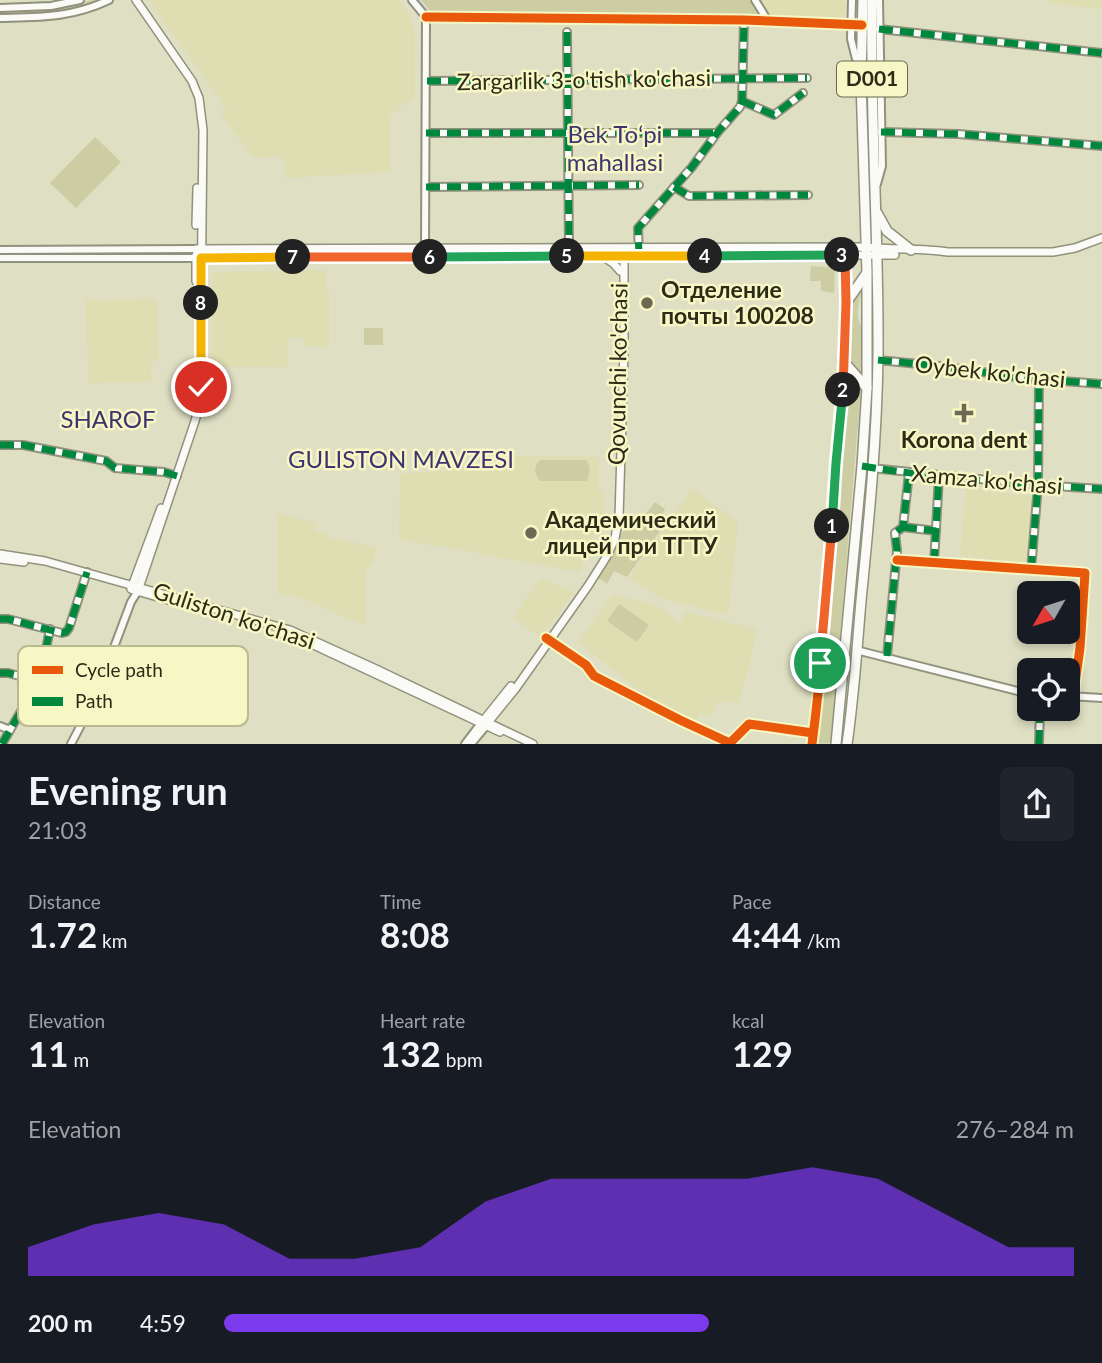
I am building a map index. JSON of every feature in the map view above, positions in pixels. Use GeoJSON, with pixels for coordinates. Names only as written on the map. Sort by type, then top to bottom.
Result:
{"type":"FeatureCollection","features":[{"type":"Feature","properties":{"kind":"highway","name":"D001"},"geometry":{"type":"LineString","coordinates":[[836,744],[867,388],[867,272],[861,81],[871,26],[863,0]]}},
{"type":"Feature","properties":{"kind":"highway","name":"D001"},"geometry":{"type":"LineString","coordinates":[[847,744],[873,468],[878,360],[872,0]]}},
{"type":"Feature","properties":{"kind":"highway"},"geometry":{"type":"LineString","coordinates":[[863,158],[873,157]]}},
{"type":"Feature","properties":{"kind":"highway"},"geometry":{"type":"LineString","coordinates":[[875,209],[887,231],[911,250]]}},
{"type":"Feature","properties":{"kind":"highway"},"geometry":{"type":"LineString","coordinates":[[846,303],[867,272]]}},
{"type":"Feature","properties":{"kind":"highway"},"geometry":{"type":"LineString","coordinates":[[844,362],[867,388]]}},
{"type":"Feature","properties":{"kind":"main road"},"geometry":{"type":"LineString","coordinates":[[130,0],[185,79],[195,100],[198,122],[196,401],[175,476],[135,588]]}},
{"type":"Feature","properties":{"kind":"main road"},"geometry":{"type":"LineString","coordinates":[[136,0],[187,73],[199,98],[203,130],[198,249]]}},
{"type":"Feature","properties":{"kind":"main road"},"geometry":{"type":"LineString","coordinates":[[877,252],[1053,252],[1075,248],[1102,238]]}},
{"type":"Feature","properties":{"kind":"main road"},"geometry":{"type":"LineString","coordinates":[[198,249],[382,253],[866,251],[936,255],[948,252]]}},
{"type":"Feature","properties":{"kind":"main road"},"geometry":{"type":"LineString","coordinates":[[639,252],[845,255],[866,251]]}},
{"type":"Feature","properties":{"kind":"main road"},"geometry":{"type":"LineString","coordinates":[[569,252],[601,256],[622,253]]}},
{"type":"Feature","properties":{"kind":"main road"},"geometry":{"type":"LineString","coordinates":[[198,258],[382,253]]}},
{"type":"Feature","properties":{"kind":"main road","name":"Qovunchi ko'chasi"},"geometry":{"type":"LineString","coordinates":[[548,639],[596,566],[612,529],[618,439],[622,253]]}},
{"type":"Feature","properties":{"kind":"main road","name":"Qovunchi ko'chasi"},"geometry":{"type":"LineString","coordinates":[[485,722],[588,586],[607,556],[617,529],[623,373],[622,253]]}},
{"type":"Feature","properties":{"kind":"main road"},"geometry":{"type":"LineString","coordinates":[[601,256],[620,271]]}},
{"type":"Feature","properties":{"kind":"main road","name":"Guliston ko'chasi"},"geometry":{"type":"LineString","coordinates":[[0,557],[86,574],[268,628],[305,641],[533,744]]}},
{"type":"Feature","properties":{"kind":"main road","name":"Guliston ko'chasi"},"geometry":{"type":"LineString","coordinates":[[485,722],[522,744]]}},
{"type":"Feature","properties":{"kind":"street"},"geometry":{"type":"LineString","coordinates":[[0,8],[51,6],[80,0]]}},
{"type":"Feature","properties":{"kind":"street"},"geometry":{"type":"LineString","coordinates":[[0,19],[72,13],[108,0]]}},
{"type":"Feature","properties":{"kind":"street"},"geometry":{"type":"LineString","coordinates":[[412,0],[426,17],[426,253]]}},
{"type":"Feature","properties":{"kind":"street"},"geometry":{"type":"LineString","coordinates":[[755,0],[768,21]]}},
{"type":"Feature","properties":{"kind":"street"},"geometry":{"type":"LineString","coordinates":[[852,0],[851,39],[861,81]]}},
{"type":"Feature","properties":{"kind":"street"},"geometry":{"type":"LineString","coordinates":[[874,193],[882,166],[871,26],[879,0]]}},
{"type":"Feature","properties":{"kind":"street"},"geometry":{"type":"LineString","coordinates":[[426,17],[744,20],[851,24],[1102,53]]}},
{"type":"Feature","properties":{"kind":"street"},"geometry":{"type":"LineString","coordinates":[[639,252],[638,228],[740,107],[744,20]]}},
{"type":"Feature","properties":{"kind":"street"},"geometry":{"type":"LineString","coordinates":[[567,32],[569,252]]}},
{"type":"Feature","properties":{"kind":"street","name":"Zargarlik 3-o'tish ko'chasi"},"geometry":{"type":"LineString","coordinates":[[427,81],[807,78]]}},
{"type":"Feature","properties":{"kind":"street"},"geometry":{"type":"LineString","coordinates":[[742,101],[774,115],[803,93]]}},
{"type":"Feature","properties":{"kind":"street"},"geometry":{"type":"LineString","coordinates":[[881,132],[958,134],[1102,146]]}},
{"type":"Feature","properties":{"kind":"street"},"geometry":{"type":"LineString","coordinates":[[426,133],[717,133]]}},
{"type":"Feature","properties":{"kind":"street"},"geometry":{"type":"LineString","coordinates":[[426,187],[639,185]]}},
{"type":"Feature","properties":{"kind":"street"},"geometry":{"type":"LineString","coordinates":[[674,187],[689,197],[808,195]]}},
{"type":"Feature","properties":{"kind":"street"},"geometry":{"type":"LineString","coordinates":[[138,249],[138,258]]}},
{"type":"Feature","properties":{"kind":"street"},"geometry":{"type":"LineString","coordinates":[[0,250],[198,249]]}},
{"type":"Feature","properties":{"kind":"street"},"geometry":{"type":"LineString","coordinates":[[47,250],[47,258]]}},
{"type":"Feature","properties":{"kind":"street"},"geometry":{"type":"LineString","coordinates":[[811,744],[832,535],[844,362],[845,255]]}},
{"type":"Feature","properties":{"kind":"street"},"geometry":{"type":"LineString","coordinates":[[0,258],[198,258]]}},
{"type":"Feature","properties":{"kind":"street","name":"Oybek ko'chasi"},"geometry":{"type":"LineString","coordinates":[[878,360],[1102,384]]}},
{"type":"Feature","properties":{"kind":"street"},"geometry":{"type":"LineString","coordinates":[[1031,570],[1038,485],[1039,379]]}},
{"type":"Feature","properties":{"kind":"street"},"geometry":{"type":"LineString","coordinates":[[0,445],[23,444],[106,461],[115,468],[139,469],[175,476]]}},
{"type":"Feature","properties":{"kind":"street","name":"Xamza ko'chasi"},"geometry":{"type":"LineString","coordinates":[[862,466],[940,476],[1102,489]]}},
{"type":"Feature","properties":{"kind":"street"},"geometry":{"type":"LineString","coordinates":[[887,656],[897,560],[895,533],[902,527],[909,473]]}},
{"type":"Feature","properties":{"kind":"street"},"geometry":{"type":"LineString","coordinates":[[934,563],[940,476]]}},
{"type":"Feature","properties":{"kind":"street"},"geometry":{"type":"LineString","coordinates":[[902,527],[936,531]]}},
{"type":"Feature","properties":{"kind":"street"},"geometry":{"type":"LineString","coordinates":[[897,560],[1086,573],[1078,658]]}},
{"type":"Feature","properties":{"kind":"street"},"geometry":{"type":"LineString","coordinates":[[0,619],[62,633],[69,630],[86,574]]}},
{"type":"Feature","properties":{"kind":"street"},"geometry":{"type":"LineString","coordinates":[[114,646],[135,588]]}},
{"type":"Feature","properties":{"kind":"street"},"geometry":{"type":"LineString","coordinates":[[47,646],[50,629]]}},
{"type":"Feature","properties":{"kind":"street"},"geometry":{"type":"LineString","coordinates":[[548,639],[586,665],[594,676],[730,743],[749,724],[813,733]]}},
{"type":"Feature","properties":{"kind":"street"},"geometry":{"type":"LineString","coordinates":[[856,650],[1017,691]]}},
{"type":"Feature","properties":{"kind":"street"},"geometry":{"type":"LineString","coordinates":[[0,673],[18,677]]}},
{"type":"Feature","properties":{"kind":"street"},"geometry":{"type":"LineString","coordinates":[[1080,697],[1102,698]]}},
{"type":"Feature","properties":{"kind":"street"},"geometry":{"type":"LineString","coordinates":[[2,744],[18,716]]}},
{"type":"Feature","properties":{"kind":"street"},"geometry":{"type":"LineString","coordinates":[[1039,744],[1040,721]]}},
{"type":"Feature","properties":{"kind":"street","name":"Qovunchi ko'chasi"},"geometry":{"type":"LineString","coordinates":[[465,744],[485,722]]}},
{"type":"Feature","properties":{"kind":"street","name":"Qovunchi ko'chasi"},"geometry":{"type":"LineString","coordinates":[[471,744],[485,722]]}},
{"type":"Feature","properties":{"kind":"street"},"geometry":{"type":"LineString","coordinates":[[0,726],[10,730]]}},
{"type":"Feature","properties":{"kind":"street"},"geometry":{"type":"LineString","coordinates":[[71,744],[80,726]]}},
{"type":"Feature","properties":{"kind":"shaded area"},"geometry":{"type":"Polygon","coordinates":[[[103,0],[65,11],[0,15],[0,10],[58,7],[103,0]]]}},
{"type":"Feature","properties":{"kind":"shaded area"},"geometry":{"type":"Polygon","coordinates":[[[149,0],[399,0],[409,13],[415,32],[415,97],[390,115],[390,172],[285,178],[283,157],[254,158],[220,112],[226,108],[149,0]]]}},
{"type":"Feature","properties":{"kind":"shaded area"},"geometry":{"type":"Polygon","coordinates":[[[421,0],[749,0],[760,19],[430,11],[421,0]]]}},
{"type":"Feature","properties":{"kind":"shaded area"},"geometry":{"type":"Polygon","coordinates":[[[759,0],[845,0],[845,16],[837,19],[770,17],[759,0]]]}},
{"type":"Feature","properties":{"kind":"shaded area"},"geometry":{"type":"Polygon","coordinates":[[[1046,0],[1102,0],[1102,9],[1057,4],[1046,0]]]}},
{"type":"Feature","properties":{"kind":"shaded area"},"geometry":{"type":"Polygon","coordinates":[[[95,137],[121,162],[76,208],[50,183],[95,137]]]}},
{"type":"Feature","properties":{"kind":"shaded area"},"geometry":{"type":"Polygon","coordinates":[[[811,266],[835,268],[834,293],[821,291],[821,281],[810,281],[811,266]]]}},
{"type":"Feature","properties":{"kind":"shaded area"},"geometry":{"type":"Polygon","coordinates":[[[325,270],[326,290],[329,291],[329,347],[304,346],[304,338],[288,337],[287,367],[212,367],[212,272],[325,270]]]}},
{"type":"Feature","properties":{"kind":"shaded area"},"geometry":{"type":"Polygon","coordinates":[[[862,286],[858,312],[862,327],[862,376],[849,363],[852,298],[862,286]]]}},
{"type":"Feature","properties":{"kind":"shaded area"},"geometry":{"type":"Polygon","coordinates":[[[157,299],[159,361],[151,361],[151,382],[89,383],[85,300],[157,299]]]}},
{"type":"Feature","properties":{"kind":"shaded area"},"geometry":{"type":"Polygon","coordinates":[[[364,328],[383,328],[383,345],[364,345],[364,328]]]}},
{"type":"Feature","properties":{"kind":"shaded area"},"geometry":{"type":"Polygon","coordinates":[[[849,371],[861,385],[861,389],[831,743],[816,744],[840,512],[840,473],[849,371]]]}},
{"type":"Feature","properties":{"kind":"shaded area"},"geometry":{"type":"Polygon","coordinates":[[[500,456],[599,457],[598,490],[604,491],[604,511],[580,572],[399,539],[400,474],[498,466],[500,456]]]}},
{"type":"Feature","properties":{"kind":"shaded area"},"geometry":{"type":"Polygon","coordinates":[[[540,460],[586,460],[590,468],[589,476],[586,481],[540,481],[535,470],[540,460]]]}},
{"type":"Feature","properties":{"kind":"shaded area"},"geometry":{"type":"Polygon","coordinates":[[[692,488],[738,523],[728,615],[661,598],[629,578],[692,488]]]}},
{"type":"Feature","properties":{"kind":"shaded area"},"geometry":{"type":"Polygon","coordinates":[[[966,488],[1032,496],[1027,564],[960,555],[966,488]]]}},
{"type":"Feature","properties":{"kind":"shaded area"},"geometry":{"type":"Polygon","coordinates":[[[655,502],[665,509],[662,515],[668,520],[627,577],[614,571],[607,584],[597,577],[619,534],[643,517],[655,502]]]}},
{"type":"Feature","properties":{"kind":"shaded area"},"geometry":{"type":"Polygon","coordinates":[[[277,513],[316,523],[315,532],[327,534],[327,537],[376,547],[373,562],[366,570],[365,624],[304,599],[277,593],[277,513]]]}},
{"type":"Feature","properties":{"kind":"shaded area"},"geometry":{"type":"Polygon","coordinates":[[[541,578],[574,592],[541,637],[513,618],[541,578]]]}},
{"type":"Feature","properties":{"kind":"shaded area"},"geometry":{"type":"Polygon","coordinates":[[[613,595],[656,605],[680,623],[686,612],[756,629],[750,664],[738,703],[719,701],[709,717],[700,713],[695,723],[652,700],[578,642],[613,595]]]}},
{"type":"Feature","properties":{"kind":"shaded area"},"geometry":{"type":"Polygon","coordinates":[[[619,604],[649,625],[637,642],[607,621],[619,604]]]}},
{"type":"Feature","properties":{"kind":"waterway"},"geometry":{"type":"LineString","coordinates":[[418,0],[428,12]]}},
{"type":"Feature","properties":{"kind":"marked path"},"geometry":{"type":"LineString","coordinates":[[639,256],[638,228],[740,107],[744,20]]}},
{"type":"Feature","properties":{"kind":"marked path"},"geometry":{"type":"LineString","coordinates":[[879,29],[1102,53]]}},
{"type":"Feature","properties":{"kind":"marked path"},"geometry":{"type":"LineString","coordinates":[[567,32],[569,248]]}},
{"type":"Feature","properties":{"kind":"marked path"},"geometry":{"type":"LineString","coordinates":[[427,81],[807,78]]}},
{"type":"Feature","properties":{"kind":"marked path"},"geometry":{"type":"LineString","coordinates":[[742,101],[774,115],[803,93]]}},
{"type":"Feature","properties":{"kind":"marked path"},"geometry":{"type":"LineString","coordinates":[[881,132],[958,134],[1102,146]]}},
{"type":"Feature","properties":{"kind":"marked path"},"geometry":{"type":"LineString","coordinates":[[426,133],[717,133]]}},
{"type":"Feature","properties":{"kind":"marked path"},"geometry":{"type":"LineString","coordinates":[[426,187],[639,185]]}},
{"type":"Feature","properties":{"kind":"marked path"},"geometry":{"type":"LineString","coordinates":[[674,187],[689,196],[808,195]]}},
{"type":"Feature","properties":{"kind":"marked path"},"geometry":{"type":"LineString","coordinates":[[878,360],[1024,378],[1102,384]]}},
{"type":"Feature","properties":{"kind":"marked path"},"geometry":{"type":"LineString","coordinates":[[1031,570],[1038,485],[1039,379]]}},
{"type":"Feature","properties":{"kind":"marked path"},"geometry":{"type":"LineString","coordinates":[[0,445],[23,445],[106,461],[115,468],[164,472],[177,476]]}},
{"type":"Feature","properties":{"kind":"marked path"},"geometry":{"type":"LineString","coordinates":[[862,466],[952,478],[1102,489]]}},
{"type":"Feature","properties":{"kind":"marked path"},"geometry":{"type":"LineString","coordinates":[[887,656],[897,551],[895,533],[903,527],[909,473]]}},
{"type":"Feature","properties":{"kind":"marked path"},"geometry":{"type":"LineString","coordinates":[[934,563],[939,476]]}},
{"type":"Feature","properties":{"kind":"marked path"},"geometry":{"type":"LineString","coordinates":[[903,527],[936,531]]}},
{"type":"Feature","properties":{"kind":"marked path"},"geometry":{"type":"LineString","coordinates":[[0,619],[66,632],[87,572]]}},
{"type":"Feature","properties":{"kind":"marked path"},"geometry":{"type":"LineString","coordinates":[[47,646],[50,629]]}},
{"type":"Feature","properties":{"kind":"marked path"},"geometry":{"type":"LineString","coordinates":[[0,673],[18,676]]}},
{"type":"Feature","properties":{"kind":"marked path"},"geometry":{"type":"LineString","coordinates":[[2,744],[18,716]]}},
{"type":"Feature","properties":{"kind":"marked path"},"geometry":{"type":"LineString","coordinates":[[1039,744],[1040,721]]}},
{"type":"Feature","properties":{"kind":"cycle path"},"geometry":{"type":"LineString","coordinates":[[426,17],[744,20],[862,25]]}},
{"type":"Feature","properties":{"kind":"cycle path"},"geometry":{"type":"LineString","coordinates":[[812,744],[843,375],[845,255]]}},
{"type":"Feature","properties":{"kind":"cycle path"},"geometry":{"type":"LineString","coordinates":[[897,560],[1085,573],[1079,658]]}},
{"type":"Feature","properties":{"kind":"cycle path"},"geometry":{"type":"LineString","coordinates":[[546,638],[586,665],[594,676],[730,743],[749,724],[813,733]]}},
{"type":"Feature","properties":{"kind":"place","name":"Отделение почты 100208"},"geometry":{"type":"Point","coordinates":[647,303]}},
{"type":"Feature","properties":{"kind":"place","name":"Korona dent"},"geometry":{"type":"Point","coordinates":[964,413]}},
{"type":"Feature","properties":{"kind":"place","name":"Академический лицей при ТГТУ"},"geometry":{"type":"Point","coordinates":[531,533]}},
{"type":"Feature","properties":{"kind":"district","name":"Bek Toʻpi mahallasi"},"geometry":{"type":"Point","coordinates":[615,149]}},
{"type":"Feature","properties":{"kind":"district","name":"SHAROF"},"geometry":{"type":"Point","coordinates":[108,420]}},
{"type":"Feature","properties":{"kind":"district","name":"GULISTON MAVZESI"},"geometry":{"type":"Point","coordinates":[401,460]}},
{"type":"Feature","properties":{"kind":"route"},"geometry":{"type":"LineString","coordinates":[[201,387],[201,258],[845,255],[846,303],[840,430],[820,663]]}}]}
